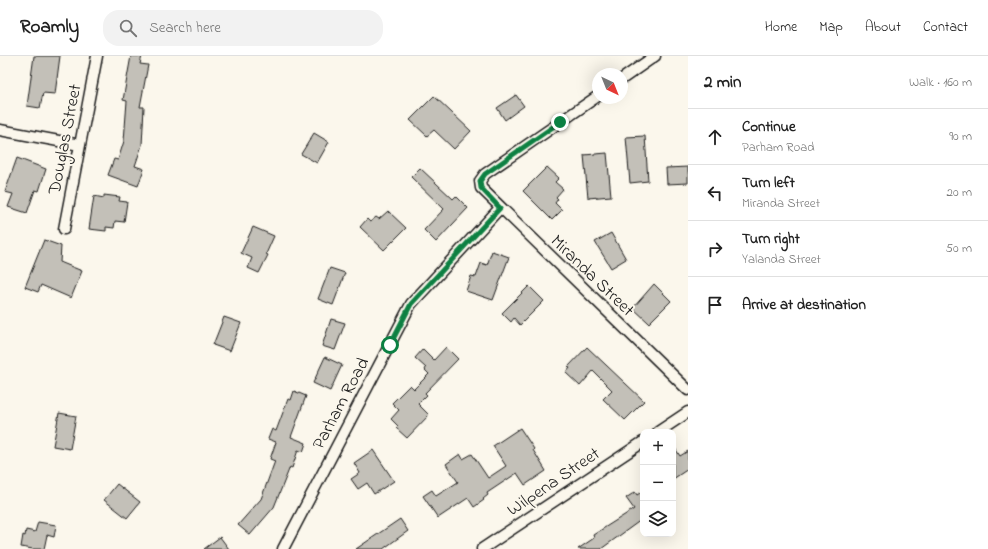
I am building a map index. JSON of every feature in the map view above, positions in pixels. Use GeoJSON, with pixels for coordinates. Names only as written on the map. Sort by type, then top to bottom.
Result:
{"type":"FeatureCollection","features":[{"type":"Feature","properties":{"kind":"street","name":"Douglas Street"},"geometry":{"type":"LineString","coordinates":[[64,229],[97,56]]}},
{"type":"Feature","properties":{"kind":"street"},"geometry":{"type":"LineString","coordinates":[[628,75],[656,56]]}},
{"type":"Feature","properties":{"kind":"street","name":"Miranda Street"},"geometry":{"type":"LineString","coordinates":[[592,100],[485,174],[480,181],[481,188],[688,390]]}},
{"type":"Feature","properties":{"kind":"street"},"geometry":{"type":"LineString","coordinates":[[0,130],[80,145]]}},
{"type":"Feature","properties":{"kind":"street","name":"Parham Road"},"geometry":{"type":"LineString","coordinates":[[283,549],[411,304],[500,208]]}},
{"type":"Feature","properties":{"kind":"street"},"geometry":{"type":"LineString","coordinates":[[662,429],[688,412]]}},
{"type":"Feature","properties":{"kind":"street","name":"Wilpena Street"},"geometry":{"type":"LineString","coordinates":[[482,549],[640,444]]}},
{"type":"Feature","properties":{"kind":"building"},"geometry":{"type":"Polygon","coordinates":[[[34,56],[60,56],[55,94],[43,93],[40,108],[27,106],[34,56]]]}},
{"type":"Feature","properties":{"kind":"building"},"geometry":{"type":"Polygon","coordinates":[[[131,56],[142,56],[140,64],[148,65],[140,107],[144,107],[142,145],[135,166],[144,169],[138,186],[108,175],[114,159],[118,160],[124,141],[127,101],[123,100],[131,56]]]}},
{"type":"Feature","properties":{"kind":"building"},"geometry":{"type":"Polygon","coordinates":[[[516,95],[524,106],[505,120],[497,108],[516,95]]]}},
{"type":"Feature","properties":{"kind":"building"},"geometry":{"type":"Polygon","coordinates":[[[434,96],[471,131],[454,149],[434,130],[427,136],[410,120],[434,96]]]}},
{"type":"Feature","properties":{"kind":"building"},"geometry":{"type":"Polygon","coordinates":[[[314,133],[329,142],[317,163],[301,154],[314,133]]]}},
{"type":"Feature","properties":{"kind":"building"},"geometry":{"type":"Polygon","coordinates":[[[645,136],[648,181],[630,183],[626,137],[645,136]]]}},
{"type":"Feature","properties":{"kind":"building"},"geometry":{"type":"Polygon","coordinates":[[[607,153],[611,196],[588,198],[584,155],[607,153]]]}},
{"type":"Feature","properties":{"kind":"building"},"geometry":{"type":"Polygon","coordinates":[[[17,158],[46,169],[39,191],[35,190],[27,213],[8,207],[13,194],[5,192],[17,158]]]}},
{"type":"Feature","properties":{"kind":"building"},"geometry":{"type":"Polygon","coordinates":[[[547,167],[559,178],[555,182],[563,189],[556,197],[558,199],[555,203],[562,210],[552,220],[523,191],[547,167]]]}},
{"type":"Feature","properties":{"kind":"building"},"geometry":{"type":"Polygon","coordinates":[[[688,167],[688,183],[667,184],[666,168],[688,167]]]}},
{"type":"Feature","properties":{"kind":"building"},"geometry":{"type":"Polygon","coordinates":[[[420,168],[453,199],[456,196],[468,208],[436,242],[424,230],[444,209],[411,177],[420,168]]]}},
{"type":"Feature","properties":{"kind":"building"},"geometry":{"type":"Polygon","coordinates":[[[104,195],[120,197],[119,201],[127,202],[124,222],[115,221],[114,228],[106,227],[106,231],[89,229],[94,196],[104,198],[104,195]]]}},
{"type":"Feature","properties":{"kind":"building"},"geometry":{"type":"Polygon","coordinates":[[[388,211],[406,228],[384,250],[360,227],[367,219],[370,222],[376,217],[379,219],[388,211]]]}},
{"type":"Feature","properties":{"kind":"building"},"geometry":{"type":"Polygon","coordinates":[[[253,227],[274,236],[266,254],[268,255],[259,273],[248,268],[252,258],[241,253],[253,227]]]}},
{"type":"Feature","properties":{"kind":"building"},"geometry":{"type":"Polygon","coordinates":[[[611,233],[626,259],[611,268],[595,242],[611,233]]]}},
{"type":"Feature","properties":{"kind":"building"},"geometry":{"type":"Polygon","coordinates":[[[44,240],[61,246],[60,262],[82,271],[71,298],[41,285],[38,292],[25,287],[44,240]]]}},
{"type":"Feature","properties":{"kind":"building"},"geometry":{"type":"Polygon","coordinates":[[[492,251],[509,257],[493,300],[466,291],[471,276],[476,277],[481,263],[487,265],[492,251]]]}},
{"type":"Feature","properties":{"kind":"building"},"geometry":{"type":"Polygon","coordinates":[[[330,268],[345,273],[333,305],[318,299],[330,268]]]}},
{"type":"Feature","properties":{"kind":"building"},"geometry":{"type":"Polygon","coordinates":[[[654,284],[671,301],[649,323],[633,308],[654,284]]]}},
{"type":"Feature","properties":{"kind":"building"},"geometry":{"type":"Polygon","coordinates":[[[529,286],[544,301],[520,325],[514,318],[511,322],[502,313],[529,286]]]}},
{"type":"Feature","properties":{"kind":"building"},"geometry":{"type":"Polygon","coordinates":[[[224,317],[241,323],[230,351],[213,345],[224,317]]]}},
{"type":"Feature","properties":{"kind":"building"},"geometry":{"type":"Polygon","coordinates":[[[331,319],[345,323],[335,350],[322,346],[331,319]]]}},
{"type":"Feature","properties":{"kind":"building"},"geometry":{"type":"Polygon","coordinates":[[[446,347],[458,359],[425,393],[427,395],[418,404],[429,415],[407,438],[396,428],[398,426],[391,419],[399,410],[392,403],[410,385],[414,389],[429,374],[425,370],[426,368],[415,358],[423,349],[434,360],[446,347]]]}},
{"type":"Feature","properties":{"kind":"building"},"geometry":{"type":"Polygon","coordinates":[[[587,347],[644,401],[625,420],[603,399],[612,390],[593,371],[580,386],[566,373],[570,368],[568,367],[587,347]]]}},
{"type":"Feature","properties":{"kind":"building"},"geometry":{"type":"Polygon","coordinates":[[[325,357],[342,365],[330,391],[313,383],[325,357]]]}},
{"type":"Feature","properties":{"kind":"building"},"geometry":{"type":"Polygon","coordinates":[[[294,391],[306,396],[291,437],[306,443],[303,452],[298,450],[292,468],[290,467],[274,507],[250,535],[238,525],[261,499],[275,461],[270,459],[276,442],[268,439],[272,429],[276,431],[288,399],[291,400],[294,391]]]}},
{"type":"Feature","properties":{"kind":"building"},"geometry":{"type":"Polygon","coordinates":[[[59,413],[76,416],[70,449],[53,446],[59,413]]]}},
{"type":"Feature","properties":{"kind":"building"},"geometry":{"type":"Polygon","coordinates":[[[520,428],[546,471],[525,485],[517,473],[487,493],[488,495],[483,499],[484,500],[474,507],[468,498],[438,518],[423,496],[432,490],[436,496],[458,482],[446,464],[460,454],[463,459],[472,454],[488,478],[506,466],[493,446],[520,428]]]}},
{"type":"Feature","properties":{"kind":"building"},"geometry":{"type":"Polygon","coordinates":[[[373,450],[394,481],[374,494],[367,483],[358,489],[351,479],[360,473],[354,463],[373,450]]]}},
{"type":"Feature","properties":{"kind":"building"},"geometry":{"type":"Polygon","coordinates":[[[676,450],[680,456],[688,451],[688,469],[676,477],[676,450]]]}},
{"type":"Feature","properties":{"kind":"building"},"geometry":{"type":"Polygon","coordinates":[[[117,484],[140,502],[127,518],[104,500],[117,484]]]}},
{"type":"Feature","properties":{"kind":"building"},"geometry":{"type":"Polygon","coordinates":[[[635,492],[637,495],[640,493],[640,521],[601,549],[578,549],[594,538],[593,535],[634,509],[626,498],[635,492]]]}},
{"type":"Feature","properties":{"kind":"building"},"geometry":{"type":"Polygon","coordinates":[[[400,519],[408,531],[383,549],[356,549],[400,519]]]}},
{"type":"Feature","properties":{"kind":"building"},"geometry":{"type":"Polygon","coordinates":[[[38,522],[56,525],[54,537],[47,535],[44,549],[21,547],[23,535],[25,536],[26,530],[35,532],[38,522]]]}},
{"type":"Feature","properties":{"kind":"building"},"geometry":{"type":"Polygon","coordinates":[[[220,537],[229,549],[204,549],[220,537]]]}},
{"type":"Feature","properties":{"kind":"route"},"geometry":{"type":"LineString","coordinates":[[390,345],[411,304],[500,208],[481,188],[480,181],[485,174],[560,122]]}}]}
